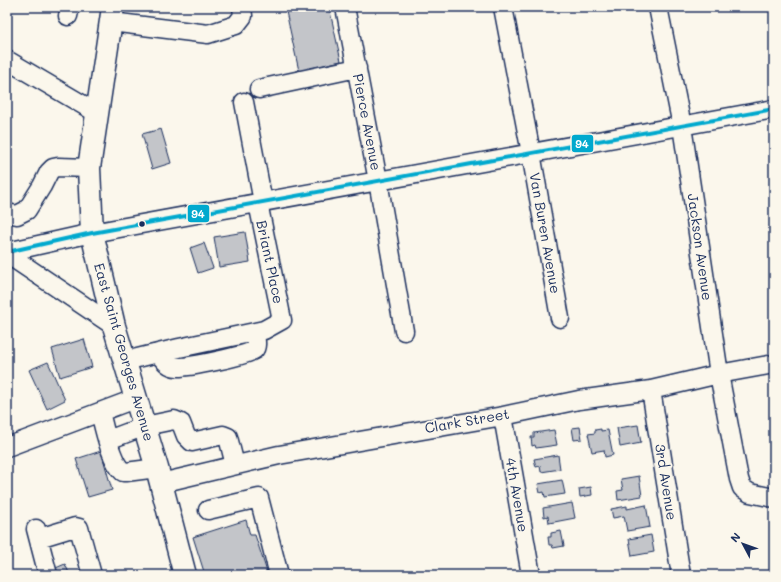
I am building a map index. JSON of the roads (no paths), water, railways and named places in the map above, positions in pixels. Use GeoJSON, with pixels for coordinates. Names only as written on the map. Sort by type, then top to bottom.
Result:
{"type":"FeatureCollection","features":[{"type":"Feature","properties":{"kind":"main road","name":"East Saint Georges Avenue"},"geometry":{"type":"LineString","coordinates":[[112,15],[89,168],[92,233],[114,326],[145,426],[185,575]]}},
{"type":"Feature","properties":{"kind":"street"},"geometry":{"type":"LineString","coordinates":[[112,15],[208,34],[236,25],[243,16],[242,7]]}},
{"type":"Feature","properties":{"kind":"street","name":"Pierce Avenue"},"geometry":{"type":"LineString","coordinates":[[345,7],[378,181],[404,331]]}},
{"type":"Feature","properties":{"kind":"street","name":"Van Buren Avenue"},"geometry":{"type":"LineString","coordinates":[[503,7],[531,153],[560,318]]}},
{"type":"Feature","properties":{"kind":"street","name":"Jackson Avenue"},"geometry":{"type":"LineString","coordinates":[[658,7],[682,126],[719,374],[739,479],[742,488],[750,493],[774,498]]}},
{"type":"Feature","properties":{"kind":"street"},"geometry":{"type":"LineString","coordinates":[[7,60],[97,113]]}},
{"type":"Feature","properties":{"kind":"street"},"geometry":{"type":"LineString","coordinates":[[259,89],[356,68]]}},
{"type":"Feature","properties":{"kind":"street","name":"Briant Place"},"geometry":{"type":"LineString","coordinates":[[125,361],[264,330],[282,320],[260,203],[244,102]]}},
{"type":"Feature","properties":{"kind":"street"},"geometry":{"type":"LineString","coordinates":[[7,253],[92,233],[774,109]]}},
{"type":"Feature","properties":{"kind":"street"},"geometry":{"type":"LineString","coordinates":[[7,213],[17,215],[27,210],[49,172],[53,168],[89,168]]}},
{"type":"Feature","properties":{"kind":"street"},"geometry":{"type":"LineString","coordinates":[[7,253],[114,326]]}},
{"type":"Feature","properties":{"kind":"street","name":"Clark Street"},"geometry":{"type":"LineString","coordinates":[[108,440],[115,463],[123,472],[159,476],[236,465],[279,455],[503,416],[579,400],[651,390],[719,374],[774,364]]}},
{"type":"Feature","properties":{"kind":"street","name":"3rd Avenue"},"geometry":{"type":"LineString","coordinates":[[651,390],[681,575]]}},
{"type":"Feature","properties":{"kind":"street"},"geometry":{"type":"LineString","coordinates":[[7,447],[137,398]]}},
{"type":"Feature","properties":{"kind":"street"},"geometry":{"type":"LineString","coordinates":[[100,412],[108,440],[145,426],[174,420],[181,423],[186,436],[192,442],[223,435],[228,437],[236,465]]}},
{"type":"Feature","properties":{"kind":"street","name":"4th Avenue"},"geometry":{"type":"LineString","coordinates":[[503,416],[531,575]]}},
{"type":"Feature","properties":{"kind":"street"},"geometry":{"type":"LineString","coordinates":[[208,510],[259,498],[279,575]]}},
{"type":"Feature","properties":{"kind":"street"},"geometry":{"type":"LineString","coordinates":[[48,575],[38,533],[75,527],[79,528],[92,575]]}}]}
